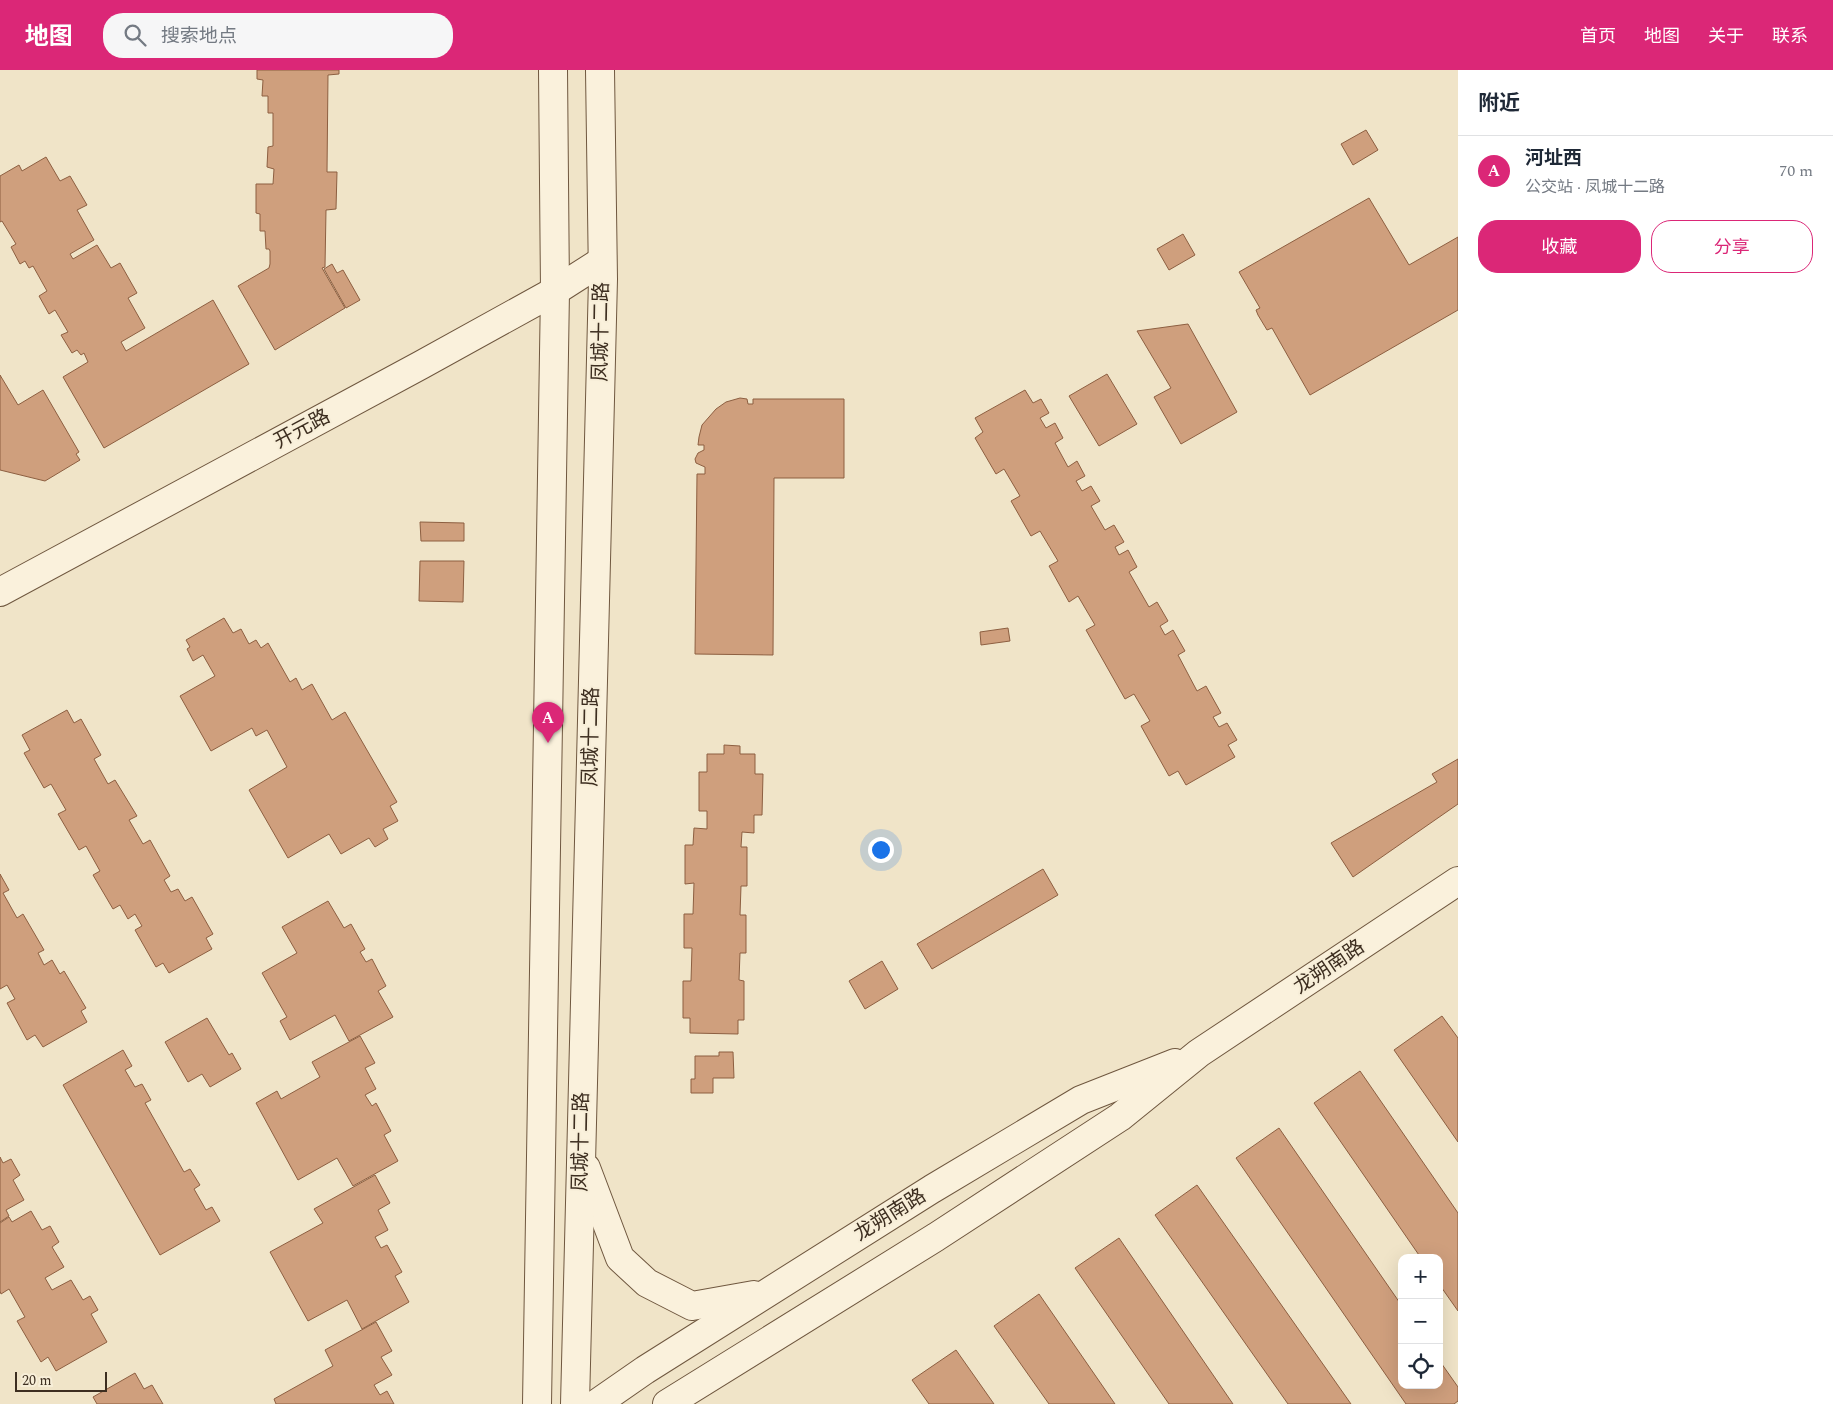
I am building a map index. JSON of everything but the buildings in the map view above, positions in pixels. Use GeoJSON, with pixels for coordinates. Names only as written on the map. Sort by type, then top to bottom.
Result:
{"type":"FeatureCollection","features":[{"type":"Feature","properties":{"kind":"street","name":"凤城十二路"},"geometry":{"type":"LineString","coordinates":[[537,1404],[554,291],[553,70]]}},
{"type":"Feature","properties":{"kind":"street","name":"凤城十二路"},"geometry":{"type":"LineString","coordinates":[[575,1404],[602,261],[600,70]]}},
{"type":"Feature","properties":{"kind":"street","name":"开元路"},"geometry":{"type":"LineString","coordinates":[[0,592],[421,365],[554,291],[602,261]]}},
{"type":"Feature","properties":{"kind":"street","name":"龙朔南路"},"geometry":{"type":"LineString","coordinates":[[667,1404],[936,1237],[1120,1118],[1200,1053],[1458,881]]}},
{"type":"Feature","properties":{"kind":"street","name":"龙朔南路"},"geometry":{"type":"LineString","coordinates":[[596,1404],[645,1370],[932,1189],[1081,1100],[1200,1053]]}},
{"type":"Feature","properties":{"kind":"street"},"geometry":{"type":"LineString","coordinates":[[581,1155],[620,1258],[647,1283],[692,1306],[768,1292]]}},
{"type":"Feature","properties":{"kind":"place","name":"河址西"},"geometry":{"type":"Point","coordinates":[548,743]}}]}
